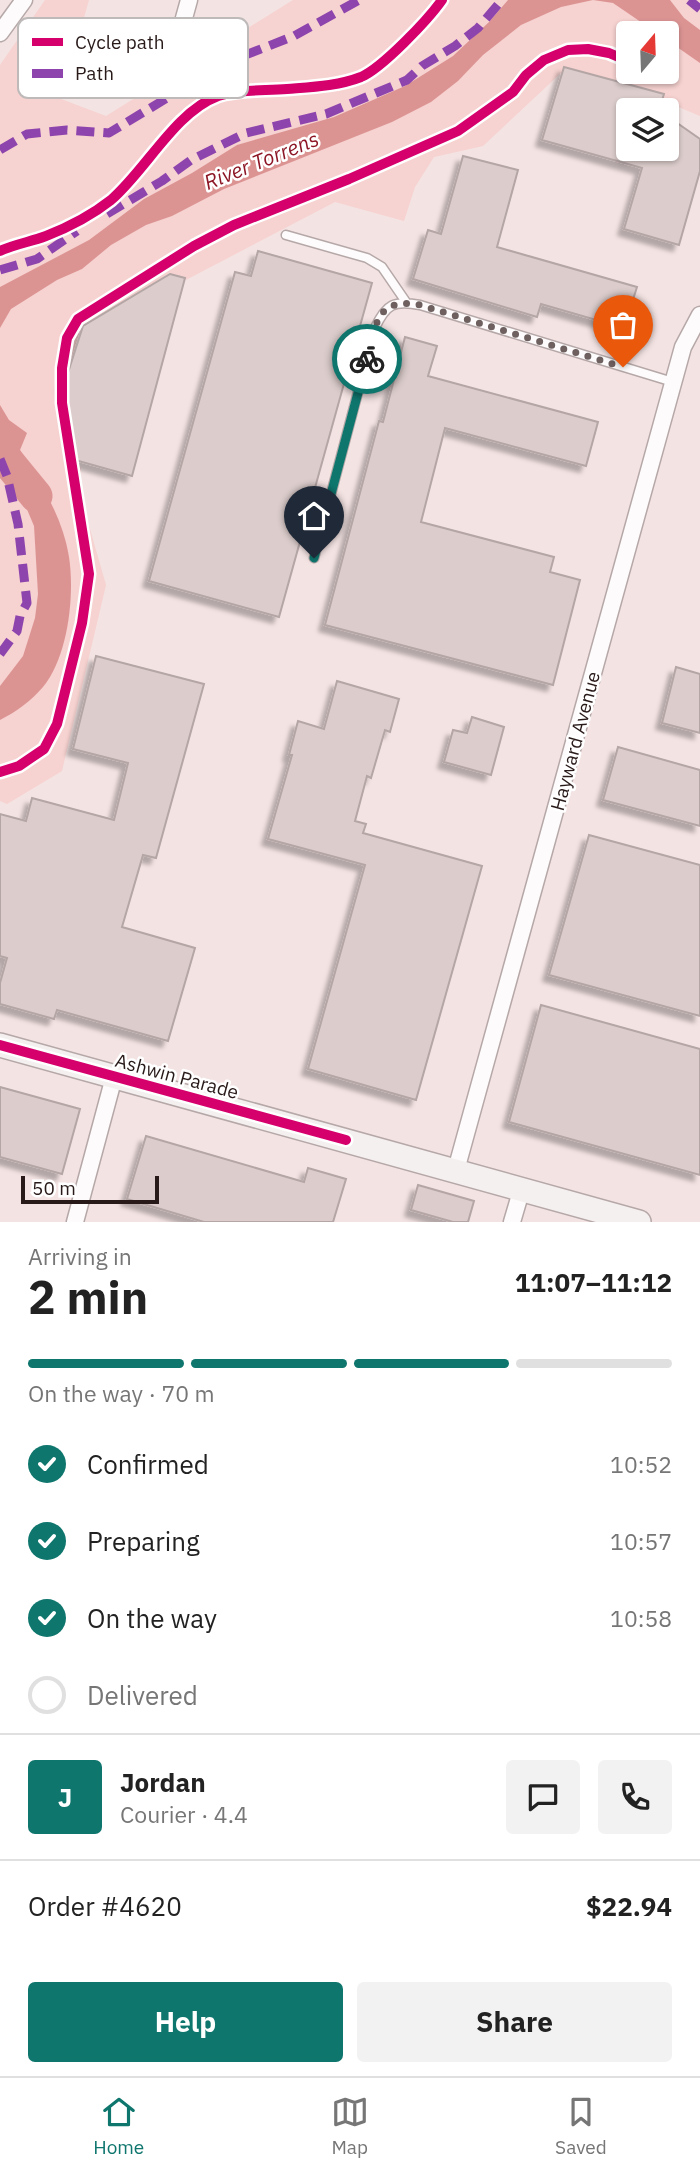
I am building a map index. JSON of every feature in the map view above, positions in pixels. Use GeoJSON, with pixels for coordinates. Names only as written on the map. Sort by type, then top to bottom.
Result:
{"type":"FeatureCollection","features":[{"type":"Feature","properties":{"kind":"street"},"geometry":{"type":"LineString","coordinates":[[0,33],[24,0]]}},
{"type":"Feature","properties":{"kind":"street"},"geometry":{"type":"LineString","coordinates":[[184,18],[189,0]]}},
{"type":"Feature","properties":{"kind":"street","name":"Hayward Avenue"},"geometry":{"type":"LineString","coordinates":[[456,1170],[673,382],[683,347],[700,315]]}},
{"type":"Feature","properties":{"kind":"street","name":"Ashwin Parade"},"geometry":{"type":"LineString","coordinates":[[0,1045],[639,1222]]}},
{"type":"Feature","properties":{"kind":"street"},"geometry":{"type":"LineString","coordinates":[[75,1222],[114,1077]]}},
{"type":"Feature","properties":{"kind":"street"},"geometry":{"type":"LineString","coordinates":[[512,1222],[522,1188]]}},
{"type":"Feature","properties":{"kind":"lane"},"geometry":{"type":"LineString","coordinates":[[286,235],[367,258],[382,267],[406,302]]}},
{"type":"Feature","properties":{"kind":"lane"},"geometry":{"type":"LineString","coordinates":[[314,558],[375,328],[381,315],[391,304],[406,302],[420,305],[673,382]]}},
{"type":"Feature","properties":{"kind":"shaded area"},"geometry":{"type":"Polygon","coordinates":[[[45,0],[89,0],[84,18],[33,18],[45,0]]]}},
{"type":"Feature","properties":{"kind":"shaded area"},"geometry":{"type":"Polygon","coordinates":[[[293,0],[700,0],[700,116],[679,107],[679,98],[657,98],[561,73],[483,146],[434,157],[415,187],[404,221],[335,202],[94,328],[70,428],[81,470],[78,487],[106,585],[62,771],[7,804],[0,801],[0,65],[18,39],[18,98],[61,98],[106,116],[135,98],[248,98],[248,28],[293,0]]]}},
{"type":"Feature","properties":{"kind":"water","name":"River Torrens"},"geometry":{"type":"Polygon","coordinates":[[[508,0],[593,0],[561,7],[521,25],[431,102],[392,122],[224,189],[172,216],[146,225],[111,245],[82,269],[57,280],[11,309],[0,328],[0,287],[89,240],[144,199],[237,145],[334,117],[405,86],[453,56],[508,0]]]}},
{"type":"Feature","properties":{"kind":"water"},"geometry":{"type":"Polygon","coordinates":[[[593,0],[670,0],[684,18],[700,30],[700,63],[679,48],[679,21],[639,21],[613,3],[593,0]]]}},
{"type":"Feature","properties":{"kind":"water"},"geometry":{"type":"Polygon","coordinates":[[[0,405],[9,420],[27,433],[20,450],[43,488],[62,528],[69,557],[71,589],[64,643],[52,674],[28,701],[0,720],[0,686],[23,656],[35,618],[38,594],[34,526],[0,445],[0,405]]]}},
{"type":"Feature","properties":{"kind":"building"},"geometry":{"type":"Polygon","coordinates":[[[564,67],[616,81],[616,84],[627,84],[664,94],[663,98],[616,98],[616,161],[542,140],[564,67]]]}},
{"type":"Feature","properties":{"kind":"building"},"geometry":{"type":"Polygon","coordinates":[[[679,124],[700,139],[700,171],[679,245],[624,229],[642,168],[617,161],[679,161],[679,124]]]}},
{"type":"Feature","properties":{"kind":"building"},"geometry":{"type":"Polygon","coordinates":[[[463,156],[518,170],[497,247],[637,287],[624,328],[541,304],[537,317],[413,279],[428,230],[441,234],[463,156]]]}},
{"type":"Feature","properties":{"kind":"building"},"geometry":{"type":"Polygon","coordinates":[[[258,251],[372,283],[279,617],[149,581],[235,272],[251,276],[258,251]]]}},
{"type":"Feature","properties":{"kind":"building"},"geometry":{"type":"Polygon","coordinates":[[[170,274],[185,278],[132,476],[75,460],[64,385],[83,326],[170,274]]]}},
{"type":"Feature","properties":{"kind":"building"},"geometry":{"type":"Polygon","coordinates":[[[405,337],[437,346],[428,376],[598,422],[586,466],[445,428],[421,522],[554,557],[550,572],[580,580],[553,685],[325,625],[379,421],[383,422],[405,337]]]}},
{"type":"Feature","properties":{"kind":"building"},"geometry":{"type":"Polygon","coordinates":[[[96,656],[204,684],[156,858],[143,855],[122,927],[195,948],[168,1041],[57,1010],[54,1019],[0,1004],[0,983],[7,958],[0,956],[0,814],[26,821],[32,798],[114,820],[128,763],[73,749],[96,656]]]}},
{"type":"Feature","properties":{"kind":"building"},"geometry":{"type":"Polygon","coordinates":[[[676,667],[700,674],[700,733],[662,723],[676,667]]]}},
{"type":"Feature","properties":{"kind":"building"},"geometry":{"type":"Polygon","coordinates":[[[337,681],[399,699],[390,732],[385,730],[371,778],[367,776],[355,821],[366,824],[363,833],[482,866],[416,1100],[308,1069],[365,865],[268,839],[292,755],[289,755],[298,721],[324,729],[337,681]]]}},
{"type":"Feature","properties":{"kind":"building"},"geometry":{"type":"Polygon","coordinates":[[[472,717],[504,727],[491,775],[444,762],[453,730],[467,733],[472,717]]]}},
{"type":"Feature","properties":{"kind":"building"},"geometry":{"type":"Polygon","coordinates":[[[618,747],[700,770],[700,826],[603,800],[618,747]]]}},
{"type":"Feature","properties":{"kind":"building"},"geometry":{"type":"Polygon","coordinates":[[[589,835],[700,865],[700,1016],[549,975],[589,835]]]}},
{"type":"Feature","properties":{"kind":"building"},"geometry":{"type":"Polygon","coordinates":[[[541,1005],[700,1049],[700,1175],[509,1122],[541,1005]]]}},
{"type":"Feature","properties":{"kind":"building"},"geometry":{"type":"Polygon","coordinates":[[[0,1087],[80,1109],[62,1174],[0,1157],[0,1087]]]}},
{"type":"Feature","properties":{"kind":"building"},"geometry":{"type":"Polygon","coordinates":[[[146,1136],[304,1182],[308,1168],[346,1179],[333,1222],[204,1222],[127,1199],[146,1136]]]}},
{"type":"Feature","properties":{"kind":"building"},"geometry":{"type":"Polygon","coordinates":[[[418,1185],[474,1201],[468,1222],[453,1222],[411,1210],[418,1185]]]}},
{"type":"Feature","properties":{"kind":"waterway","name":"River Torrens"},"geometry":{"type":"LineString","coordinates":[[0,452],[36,496]]}},
{"type":"Feature","properties":{"kind":"marked path"},"geometry":{"type":"LineString","coordinates":[[248,54],[294,36],[359,0]]}},
{"type":"Feature","properties":{"kind":"marked path"},"geometry":{"type":"LineString","coordinates":[[107,214],[191,160],[246,133],[326,114],[407,80],[422,66],[478,28],[502,0]]}},
{"type":"Feature","properties":{"kind":"marked path"},"geometry":{"type":"LineString","coordinates":[[689,0],[700,9]]}},
{"type":"Feature","properties":{"kind":"marked path"},"geometry":{"type":"LineString","coordinates":[[0,150],[27,134],[67,130],[109,133],[167,98]]}},
{"type":"Feature","properties":{"kind":"marked path"},"geometry":{"type":"LineString","coordinates":[[0,270],[37,259],[77,231]]}},
{"type":"Feature","properties":{"kind":"marked path"},"geometry":{"type":"LineString","coordinates":[[0,459],[7,476],[18,524],[27,603],[20,616],[17,631],[0,654]]}},
{"type":"Feature","properties":{"kind":"cycle path"},"geometry":{"type":"LineString","coordinates":[[248,91],[324,86],[361,77],[381,64],[404,43],[442,0]]}},
{"type":"Feature","properties":{"kind":"cycle path"},"geometry":{"type":"LineString","coordinates":[[0,772],[19,766],[44,749],[57,724],[82,623],[89,574],[62,403],[62,368],[67,338],[78,319],[194,246],[234,225],[458,131],[513,92],[526,75],[544,60],[568,50],[588,49],[616,56]]}},
{"type":"Feature","properties":{"kind":"cycle path"},"geometry":{"type":"LineString","coordinates":[[0,251],[55,232],[111,200],[174,128],[202,104],[214,98]]}},
{"type":"Feature","properties":{"kind":"cycle path"},"geometry":{"type":"LineString","coordinates":[[0,1045],[346,1140]]}},
{"type":"Feature","properties":{"kind":"way so far"},"geometry":{"type":"LineString","coordinates":[[367,359],[381,315],[391,304],[406,302],[623,367]]}},
{"type":"Feature","properties":{"kind":"route"},"geometry":{"type":"LineString","coordinates":[[314,558],[367,359]]}}]}
